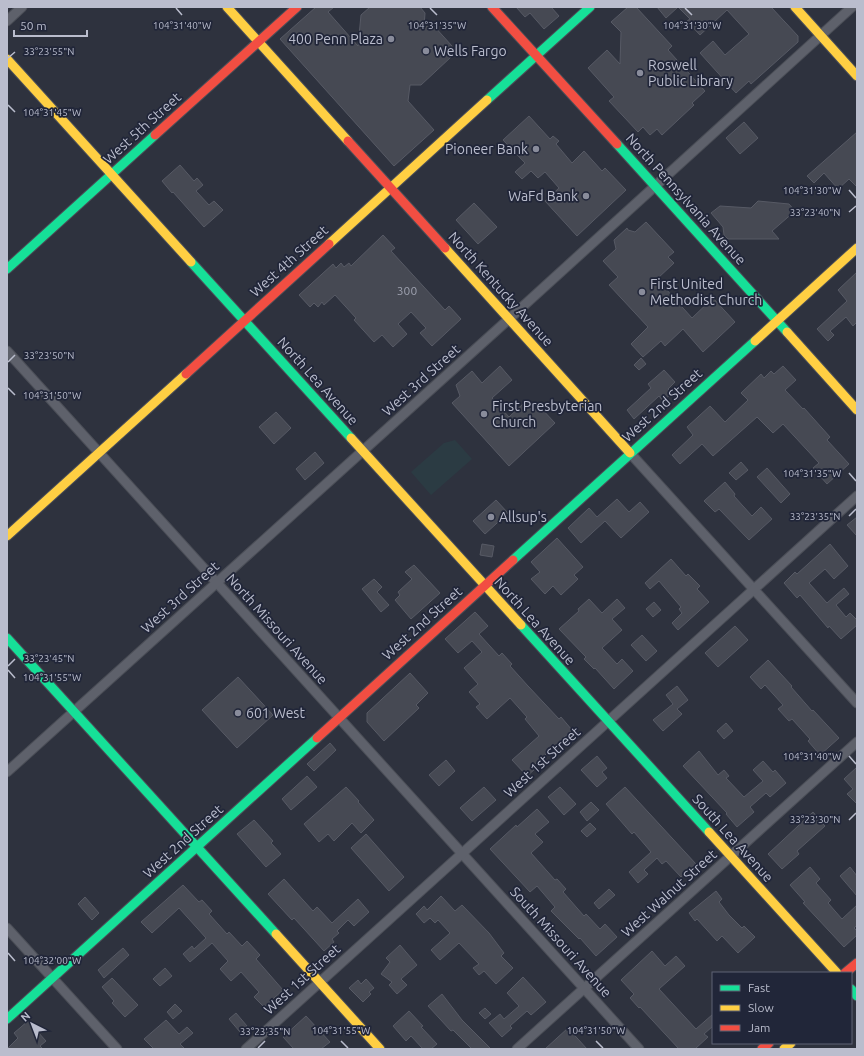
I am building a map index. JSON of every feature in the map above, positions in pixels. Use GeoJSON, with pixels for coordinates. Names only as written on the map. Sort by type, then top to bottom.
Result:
{"type":"FeatureCollection","features":[{"type":"Feature","properties":{"kind":"street"},"geometry":{"type":"LineString","coordinates":[[7,21],[22,7]]}},
{"type":"Feature","properties":{"kind":"street","name":"North Kentucky Avenue"},"geometry":{"type":"LineString","coordinates":[[227,7],[857,703]]}},
{"type":"Feature","properties":{"kind":"street","name":"West 5th Street"},"geometry":{"type":"LineString","coordinates":[[7,269],[296,7]]}},
{"type":"Feature","properties":{"kind":"street","name":"North Pennsylvania Avenue"},"geometry":{"type":"LineString","coordinates":[[492,7],[656,186],[857,410]]}},
{"type":"Feature","properties":{"kind":"street","name":"West 4th Street"},"geometry":{"type":"LineString","coordinates":[[7,536],[590,7]]}},
{"type":"Feature","properties":{"kind":"street"},"geometry":{"type":"LineString","coordinates":[[795,7],[857,76]]}},
{"type":"Feature","properties":{"kind":"street","name":"West 3rd Street"},"geometry":{"type":"LineString","coordinates":[[7,772],[852,7]]}},
{"type":"Feature","properties":{"kind":"street","name":"North Lea Avenue"},"geometry":{"type":"LineString","coordinates":[[7,59],[608,721]]}},
{"type":"Feature","properties":{"kind":"street","name":"West 2nd Street"},"geometry":{"type":"LineString","coordinates":[[7,1019],[857,248]]}},
{"type":"Feature","properties":{"kind":"street","name":"North Missouri Avenue"},"geometry":{"type":"LineString","coordinates":[[7,351],[462,853]]}},
{"type":"Feature","properties":{"kind":"street","name":"West 1st Street"},"geometry":{"type":"LineString","coordinates":[[246,1049],[857,496]]}},
{"type":"Feature","properties":{"kind":"street"},"geometry":{"type":"LineString","coordinates":[[7,638],[380,1049]]}},
{"type":"Feature","properties":{"kind":"street","name":"South Lea Avenue"},"geometry":{"type":"LineString","coordinates":[[608,721],[836,972]]}},
{"type":"Feature","properties":{"kind":"street","name":"West Walnut Street"},"geometry":{"type":"LineString","coordinates":[[517,1049],[857,742]]}},
{"type":"Feature","properties":{"kind":"street","name":"South Missouri Avenue"},"geometry":{"type":"LineString","coordinates":[[462,853],[639,1049]]}},
{"type":"Feature","properties":{"kind":"street"},"geometry":{"type":"LineString","coordinates":[[7,928],[117,1049]]}},
{"type":"Feature","properties":{"kind":"street"},"geometry":{"type":"LineString","coordinates":[[846,972],[857,963]]}},
{"type":"Feature","properties":{"kind":"shaded area"},"geometry":{"type":"Polygon","coordinates":[[[455,440],[472,459],[431,495],[411,472],[444,443],[455,440]]]}},
{"type":"Feature","properties":{"kind":"building"},"geometry":{"type":"Polygon","coordinates":[[[316,7],[334,7],[328,12],[358,46],[361,15],[370,7],[420,7],[425,13],[424,27],[434,26],[452,46],[451,57],[421,85],[410,85],[408,101],[434,130],[394,166],[280,39],[316,7]]]}},
{"type":"Feature","properties":{"kind":"building"},"geometry":{"type":"Polygon","coordinates":[[[516,7],[551,7],[559,16],[544,29],[530,13],[525,17],[516,7]]]}},
{"type":"Feature","properties":{"kind":"building","name":"Roswell Public Library"},"geometry":{"type":"Polygon","coordinates":[[[628,7],[636,7],[672,46],[668,50],[705,91],[692,103],[694,105],[662,135],[657,129],[650,135],[643,127],[638,132],[609,101],[614,97],[588,68],[607,50],[620,64],[621,32],[611,22],[628,7]]]}},
{"type":"Feature","properties":{"kind":"building"},"geometry":{"type":"Polygon","coordinates":[[[657,7],[678,7],[666,18],[657,7]]]}},
{"type":"Feature","properties":{"kind":"building"},"geometry":{"type":"Polygon","coordinates":[[[678,7],[771,7],[798,36],[798,42],[751,84],[749,81],[736,93],[700,53],[713,41],[725,55],[749,34],[727,10],[700,35],[687,21],[690,19],[678,7]]]}},
{"type":"Feature","properties":{"kind":"building","name":"WaFd Bank"},"geometry":{"type":"Polygon","coordinates":[[[529,116],[550,139],[553,136],[559,141],[556,144],[572,163],[584,151],[602,171],[605,168],[626,190],[577,236],[545,201],[559,188],[545,172],[538,178],[531,171],[522,179],[515,172],[525,163],[503,140],[529,116]]]}},
{"type":"Feature","properties":{"kind":"building"},"geometry":{"type":"Polygon","coordinates":[[[744,122],[758,138],[740,154],[726,138],[744,122]]]}},
{"type":"Feature","properties":{"kind":"building"},"geometry":{"type":"Polygon","coordinates":[[[857,132],[857,187],[849,179],[838,189],[824,173],[814,183],[807,176],[857,132]]]}},
{"type":"Feature","properties":{"kind":"building"},"geometry":{"type":"Polygon","coordinates":[[[180,165],[194,181],[197,178],[203,185],[196,191],[209,205],[214,201],[223,210],[204,227],[162,181],[180,165]]]}},
{"type":"Feature","properties":{"kind":"building"},"geometry":{"type":"Polygon","coordinates":[[[758,201],[789,204],[795,211],[772,231],[779,239],[728,239],[724,235],[723,227],[711,213],[720,206],[751,208],[758,201]]]}},
{"type":"Feature","properties":{"kind":"building"},"geometry":{"type":"Polygon","coordinates":[[[474,203],[497,227],[478,244],[456,220],[474,203]]]}},
{"type":"Feature","properties":{"kind":"building","name":"First United Methodist Church"},"geometry":{"type":"Polygon","coordinates":[[[646,222],[674,252],[668,257],[674,263],[657,279],[692,318],[713,298],[735,322],[703,352],[683,329],[665,346],[661,341],[643,357],[631,344],[648,327],[609,285],[618,277],[603,261],[616,249],[614,240],[627,228],[628,230],[635,232],[646,222]]]}},
{"type":"Feature","properties":{"kind":"building"},"geometry":{"type":"Polygon","coordinates":[[[383,235],[395,248],[391,251],[445,310],[449,306],[461,319],[432,346],[420,333],[426,328],[411,312],[398,324],[407,334],[393,347],[382,335],[374,342],[354,320],[356,318],[335,295],[324,305],[322,302],[318,307],[314,303],[310,307],[299,295],[333,264],[336,268],[341,263],[344,267],[349,263],[351,266],[383,235]]]}},
{"type":"Feature","properties":{"kind":"building"},"geometry":{"type":"Polygon","coordinates":[[[857,272],[857,322],[853,326],[846,317],[830,331],[834,335],[828,341],[817,329],[847,301],[838,290],[857,272]]]}},
{"type":"Feature","properties":{"kind":"building"},"geometry":{"type":"Polygon","coordinates":[[[641,358],[646,364],[639,370],[634,365],[641,358]]]}},
{"type":"Feature","properties":{"kind":"building","name":"First Presbyterian Church"},"geometry":{"type":"Polygon","coordinates":[[[500,366],[512,380],[492,398],[509,417],[525,402],[534,412],[539,406],[555,423],[509,466],[452,403],[460,396],[456,385],[472,371],[482,383],[500,366]]]}},
{"type":"Feature","properties":{"kind":"building"},"geometry":{"type":"Polygon","coordinates":[[[783,366],[796,380],[785,390],[803,409],[804,408],[830,437],[827,440],[849,464],[827,484],[813,468],[819,463],[783,424],[773,433],[757,417],[713,456],[702,444],[680,464],[672,455],[693,435],[687,427],[710,406],[725,422],[748,400],[741,393],[761,374],[764,378],[771,371],[774,374],[783,366]]]}},
{"type":"Feature","properties":{"kind":"building"},"geometry":{"type":"Polygon","coordinates":[[[664,370],[675,382],[668,389],[672,393],[663,401],[659,396],[634,419],[627,410],[651,388],[648,384],[664,370]]]}},
{"type":"Feature","properties":{"kind":"building"},"geometry":{"type":"Polygon","coordinates":[[[276,412],[291,428],[274,444],[259,427],[276,412]]]}},
{"type":"Feature","properties":{"kind":"building"},"geometry":{"type":"Polygon","coordinates":[[[315,452],[324,463],[305,480],[296,469],[315,452]]]}},
{"type":"Feature","properties":{"kind":"building"},"geometry":{"type":"Polygon","coordinates":[[[741,462],[748,470],[736,480],[729,473],[741,462]]]}},
{"type":"Feature","properties":{"kind":"building"},"geometry":{"type":"Polygon","coordinates":[[[767,468],[790,494],[781,503],[757,477],[767,468]]]}},
{"type":"Feature","properties":{"kind":"building"},"geometry":{"type":"Polygon","coordinates":[[[725,482],[735,494],[734,496],[752,516],[761,507],[772,519],[749,540],[719,509],[715,512],[704,501],[725,482]]]}},
{"type":"Feature","properties":{"kind":"building"},"geometry":{"type":"Polygon","coordinates":[[[617,499],[629,512],[640,502],[649,512],[621,538],[605,521],[581,543],[568,528],[589,508],[597,517],[617,499]]]}},
{"type":"Feature","properties":{"kind":"building","name":"Allsup's"},"geometry":{"type":"Polygon","coordinates":[[[496,500],[508,513],[485,534],[473,521],[496,500]]]}},
{"type":"Feature","properties":{"kind":"building"},"geometry":{"type":"Polygon","coordinates":[[[857,517],[857,536],[847,525],[857,517]]]}},
{"type":"Feature","properties":{"kind":"building"},"geometry":{"type":"Polygon","coordinates":[[[557,538],[583,567],[574,575],[578,579],[561,595],[553,586],[545,594],[531,579],[540,572],[531,562],[557,538]]]}},
{"type":"Feature","properties":{"kind":"building"},"geometry":{"type":"Polygon","coordinates":[[[482,544],[494,546],[492,557],[480,555],[482,544]]]}},
{"type":"Feature","properties":{"kind":"building"},"geometry":{"type":"Polygon","coordinates":[[[830,544],[848,566],[834,579],[825,569],[809,583],[827,603],[844,588],[849,594],[836,605],[846,617],[850,613],[857,620],[857,625],[841,639],[829,626],[828,628],[800,595],[797,598],[784,583],[795,572],[797,574],[830,544]]]}},
{"type":"Feature","properties":{"kind":"building"},"geometry":{"type":"Polygon","coordinates":[[[671,559],[686,576],[688,574],[700,586],[697,589],[709,602],[678,630],[672,623],[682,613],[679,609],[681,607],[659,581],[650,589],[645,583],[671,559]]]}},
{"type":"Feature","properties":{"kind":"building"},"geometry":{"type":"Polygon","coordinates":[[[414,565],[440,593],[411,619],[395,600],[400,595],[398,592],[412,579],[405,572],[414,565]]]}},
{"type":"Feature","properties":{"kind":"building"},"geometry":{"type":"Polygon","coordinates":[[[374,579],[382,587],[377,592],[389,605],[381,612],[362,589],[374,579]]]}},
{"type":"Feature","properties":{"kind":"building"},"geometry":{"type":"Polygon","coordinates":[[[589,599],[602,613],[617,599],[625,608],[612,619],[622,630],[602,648],[617,664],[622,659],[633,671],[614,689],[595,668],[594,669],[584,659],[586,657],[559,629],[579,611],[578,609],[589,599]]]}},
{"type":"Feature","properties":{"kind":"building"},"geometry":{"type":"Polygon","coordinates":[[[654,602],[661,610],[653,617],[646,609],[654,602]]]}},
{"type":"Feature","properties":{"kind":"building"},"geometry":{"type":"Polygon","coordinates":[[[475,612],[488,626],[479,634],[499,656],[502,653],[512,664],[510,666],[528,686],[559,719],[561,717],[572,730],[533,766],[535,769],[527,776],[512,760],[539,736],[525,719],[527,717],[510,698],[487,719],[476,707],[480,704],[469,692],[478,684],[464,668],[482,652],[472,641],[458,653],[445,639],[475,612]]]}},
{"type":"Feature","properties":{"kind":"building"},"geometry":{"type":"Polygon","coordinates":[[[735,626],[748,640],[718,667],[705,653],[735,626]]]}},
{"type":"Feature","properties":{"kind":"building"},"geometry":{"type":"Polygon","coordinates":[[[642,635],[657,651],[646,661],[631,645],[642,635]]]}},
{"type":"Feature","properties":{"kind":"building"},"geometry":{"type":"Polygon","coordinates":[[[768,660],[812,711],[813,710],[839,738],[820,755],[808,741],[810,739],[792,719],[789,721],[778,709],[783,705],[765,685],[761,689],[750,677],[768,660]]]}},
{"type":"Feature","properties":{"kind":"building"},"geometry":{"type":"Polygon","coordinates":[[[410,673],[428,693],[416,705],[419,708],[384,741],[367,722],[367,713],[410,673]]]}},
{"type":"Feature","properties":{"kind":"building","name":"601 West"},"geometry":{"type":"Polygon","coordinates":[[[238,677],[273,715],[237,748],[202,710],[238,677]]]}},
{"type":"Feature","properties":{"kind":"building"},"geometry":{"type":"Polygon","coordinates":[[[677,686],[688,700],[677,709],[682,714],[663,731],[653,720],[673,704],[666,695],[677,686]]]}},
{"type":"Feature","properties":{"kind":"building"},"geometry":{"type":"Polygon","coordinates":[[[726,723],[733,731],[724,739],[717,731],[726,723]]]}},
{"type":"Feature","properties":{"kind":"building"},"geometry":{"type":"Polygon","coordinates":[[[330,743],[336,750],[314,771],[307,764],[330,743]]]}},
{"type":"Feature","properties":{"kind":"building"},"geometry":{"type":"Polygon","coordinates":[[[699,751],[718,775],[724,770],[729,776],[726,778],[744,797],[763,781],[753,770],[763,761],[773,772],[775,770],[786,783],[770,797],[766,793],[750,807],[754,812],[737,827],[726,814],[727,813],[683,766],[699,751]]]}},
{"type":"Feature","properties":{"kind":"building"},"geometry":{"type":"Polygon","coordinates":[[[597,756],[607,768],[602,772],[607,778],[597,787],[581,770],[597,756]]]}},
{"type":"Feature","properties":{"kind":"building"},"geometry":{"type":"Polygon","coordinates":[[[446,760],[455,771],[439,786],[429,775],[446,760]]]}},
{"type":"Feature","properties":{"kind":"building"},"geometry":{"type":"Polygon","coordinates":[[[857,767],[857,804],[847,794],[853,789],[844,779],[857,767]]]}},
{"type":"Feature","properties":{"kind":"building"},"geometry":{"type":"Polygon","coordinates":[[[307,776],[317,787],[291,810],[282,799],[307,776]]]}},
{"type":"Feature","properties":{"kind":"building"},"geometry":{"type":"Polygon","coordinates":[[[346,787],[374,820],[361,833],[352,823],[334,841],[328,834],[319,842],[304,824],[346,787]]]}},
{"type":"Feature","properties":{"kind":"building"},"geometry":{"type":"Polygon","coordinates":[[[484,787],[496,800],[472,821],[460,808],[484,787]]]}},
{"type":"Feature","properties":{"kind":"building"},"geometry":{"type":"Polygon","coordinates":[[[560,787],[576,804],[564,815],[548,797],[560,787]]]}},
{"type":"Feature","properties":{"kind":"building"},"geometry":{"type":"Polygon","coordinates":[[[625,787],[696,864],[681,877],[666,861],[662,864],[657,858],[644,870],[648,874],[638,883],[629,872],[651,852],[634,832],[632,834],[606,804],[625,787]]]}},
{"type":"Feature","properties":{"kind":"building"},"geometry":{"type":"Polygon","coordinates":[[[591,802],[599,810],[587,821],[580,812],[591,802]]]}},
{"type":"Feature","properties":{"kind":"building"},"geometry":{"type":"Polygon","coordinates":[[[537,809],[549,822],[535,834],[543,842],[531,853],[555,880],[557,879],[566,889],[563,892],[584,916],[586,914],[600,929],[605,924],[617,937],[596,956],[580,938],[579,939],[551,911],[555,907],[537,886],[530,892],[490,849],[516,825],[517,827],[537,809]]]}},
{"type":"Feature","properties":{"kind":"building"},"geometry":{"type":"Polygon","coordinates":[[[813,812],[825,826],[797,851],[799,854],[782,869],[768,854],[813,812]]]}},
{"type":"Feature","properties":{"kind":"building"},"geometry":{"type":"Polygon","coordinates":[[[254,820],[273,841],[271,843],[281,854],[266,867],[237,834],[254,820]]]}},
{"type":"Feature","properties":{"kind":"building"},"geometry":{"type":"Polygon","coordinates":[[[590,823],[596,829],[587,837],[581,831],[590,823]]]}},
{"type":"Feature","properties":{"kind":"building"},"geometry":{"type":"Polygon","coordinates":[[[366,834],[404,877],[389,891],[351,848],[366,834]]]}},
{"type":"Feature","properties":{"kind":"building"},"geometry":{"type":"Polygon","coordinates":[[[810,867],[820,879],[816,883],[831,900],[828,903],[842,919],[857,905],[857,925],[854,928],[857,931],[857,935],[844,947],[803,903],[805,902],[790,885],[810,867]]]}},
{"type":"Feature","properties":{"kind":"building"},"geometry":{"type":"Polygon","coordinates":[[[850,867],[857,876],[857,896],[840,876],[850,867]]]}},
{"type":"Feature","properties":{"kind":"building"},"geometry":{"type":"Polygon","coordinates":[[[284,879],[313,911],[317,907],[332,923],[358,899],[369,912],[354,926],[348,920],[337,931],[339,933],[332,939],[334,942],[324,951],[294,918],[292,920],[268,894],[284,879]]]}},
{"type":"Feature","properties":{"kind":"building"},"geometry":{"type":"Polygon","coordinates":[[[183,885],[199,902],[202,900],[212,911],[209,914],[227,934],[229,932],[242,946],[247,941],[260,955],[256,959],[283,990],[264,1007],[254,997],[259,992],[241,972],[231,981],[220,969],[228,961],[212,943],[190,962],[183,954],[192,946],[194,949],[206,938],[179,908],[152,933],[141,922],[183,885]]]}},
{"type":"Feature","properties":{"kind":"building"},"geometry":{"type":"Polygon","coordinates":[[[609,889],[615,895],[599,909],[594,903],[609,889]]]}},
{"type":"Feature","properties":{"kind":"building"},"geometry":{"type":"Polygon","coordinates":[[[716,891],[722,899],[719,902],[729,915],[742,928],[744,926],[755,937],[738,953],[722,936],[717,941],[697,919],[695,921],[689,913],[716,891]]]}},
{"type":"Feature","properties":{"kind":"building"},"geometry":{"type":"Polygon","coordinates":[[[441,896],[455,911],[462,905],[489,933],[504,953],[501,956],[513,968],[496,984],[484,971],[479,975],[473,968],[479,964],[459,943],[440,960],[431,950],[450,933],[438,920],[435,923],[430,918],[424,923],[416,914],[424,906],[427,910],[441,896]]]}},
{"type":"Feature","properties":{"kind":"building"},"geometry":{"type":"Polygon","coordinates":[[[85,897],[99,913],[92,920],[78,904],[85,897]]]}},
{"type":"Feature","properties":{"kind":"building"},"geometry":{"type":"Polygon","coordinates":[[[400,945],[417,965],[401,979],[407,985],[397,994],[389,985],[392,982],[381,974],[390,962],[386,958],[400,945]]]}},
{"type":"Feature","properties":{"kind":"building"},"geometry":{"type":"Polygon","coordinates":[[[123,948],[129,955],[104,978],[98,970],[123,948]]]}},
{"type":"Feature","properties":{"kind":"building"},"geometry":{"type":"Polygon","coordinates":[[[652,951],[665,966],[676,956],[685,966],[659,989],[696,1029],[712,1015],[712,1027],[704,1034],[708,1037],[695,1049],[679,1049],[630,998],[634,994],[621,980],[652,951]]]}},
{"type":"Feature","properties":{"kind":"building"},"geometry":{"type":"Polygon","coordinates":[[[165,968],[172,976],[160,986],[153,979],[165,968]]]}},
{"type":"Feature","properties":{"kind":"building"},"geometry":{"type":"Polygon","coordinates":[[[523,977],[546,1002],[531,1015],[527,1011],[510,1026],[512,1028],[502,1037],[489,1023],[500,1014],[504,1019],[519,1006],[507,993],[523,977]]]}},
{"type":"Feature","properties":{"kind":"building"},"geometry":{"type":"Polygon","coordinates":[[[112,978],[138,1005],[125,1017],[112,1003],[114,1001],[102,987],[112,978]]]}},
{"type":"Feature","properties":{"kind":"building"},"geometry":{"type":"Polygon","coordinates":[[[366,979],[374,988],[369,992],[371,994],[363,1002],[349,988],[358,980],[361,984],[366,979]]]}},
{"type":"Feature","properties":{"kind":"building"},"geometry":{"type":"Polygon","coordinates":[[[442,994],[462,1020],[491,1049],[472,1049],[453,1030],[451,1031],[428,1006],[442,994]]]}},
{"type":"Feature","properties":{"kind":"building"},"geometry":{"type":"Polygon","coordinates":[[[175,1004],[182,1011],[173,1019],[167,1012],[175,1004]]]}},
{"type":"Feature","properties":{"kind":"building"},"geometry":{"type":"Polygon","coordinates":[[[485,1008],[491,1014],[485,1019],[479,1013],[485,1008]]]}},
{"type":"Feature","properties":{"kind":"building"},"geometry":{"type":"Polygon","coordinates":[[[409,1011],[423,1026],[421,1027],[437,1044],[431,1049],[423,1049],[411,1036],[406,1041],[393,1026],[409,1011]]]}},
{"type":"Feature","properties":{"kind":"building"},"geometry":{"type":"Polygon","coordinates":[[[236,1013],[247,1026],[240,1032],[229,1019],[236,1013]]]}},
{"type":"Feature","properties":{"kind":"building"},"geometry":{"type":"Polygon","coordinates":[[[306,1016],[330,1042],[321,1049],[294,1049],[283,1037],[306,1016]]]}},
{"type":"Feature","properties":{"kind":"building"},"geometry":{"type":"Polygon","coordinates":[[[166,1020],[179,1034],[187,1027],[193,1033],[180,1044],[185,1049],[154,1049],[144,1039],[166,1020]]]}},
{"type":"Feature","properties":{"kind":"building"},"geometry":{"type":"Polygon","coordinates":[[[28,1021],[46,1041],[40,1046],[43,1049],[7,1049],[18,1038],[14,1033],[28,1021]]]}},
{"type":"Feature","properties":{"kind":"building"},"geometry":{"type":"Polygon","coordinates":[[[568,1028],[587,1049],[545,1049],[568,1028]]]}},
{"type":"Feature","properties":{"kind":"traffic: fast"},"geometry":{"type":"LineString","coordinates":[[487,100],[590,7]]}},
{"type":"Feature","properties":{"kind":"traffic: fast"},"geometry":{"type":"LineString","coordinates":[[7,269],[155,135]]}},
{"type":"Feature","properties":{"kind":"traffic: fast"},"geometry":{"type":"LineString","coordinates":[[617,144],[787,332]]}},
{"type":"Feature","properties":{"kind":"traffic: fast"},"geometry":{"type":"LineString","coordinates":[[191,262],[351,438]]}},
{"type":"Feature","properties":{"kind":"traffic: fast"},"geometry":{"type":"LineString","coordinates":[[513,560],[755,341]]}},
{"type":"Feature","properties":{"kind":"traffic: fast"},"geometry":{"type":"LineString","coordinates":[[521,625],[709,832]]}},
{"type":"Feature","properties":{"kind":"traffic: fast"},"geometry":{"type":"LineString","coordinates":[[7,638],[276,934]]}},
{"type":"Feature","properties":{"kind":"traffic: fast"},"geometry":{"type":"LineString","coordinates":[[7,1019],[317,738]]}},
{"type":"Feature","properties":{"kind":"traffic: fast"},"geometry":{"type":"LineString","coordinates":[[852,990],[857,996]]}},
{"type":"Feature","properties":{"kind":"traffic: slow"},"geometry":{"type":"LineString","coordinates":[[227,7],[348,141]]}},
{"type":"Feature","properties":{"kind":"traffic: slow"},"geometry":{"type":"LineString","coordinates":[[795,7],[857,76]]}},
{"type":"Feature","properties":{"kind":"traffic: slow"},"geometry":{"type":"LineString","coordinates":[[7,59],[191,262]]}},
{"type":"Feature","properties":{"kind":"traffic: slow"},"geometry":{"type":"LineString","coordinates":[[329,244],[487,100]]}},
{"type":"Feature","properties":{"kind":"traffic: slow"},"geometry":{"type":"LineString","coordinates":[[445,248],[630,453]]}},
{"type":"Feature","properties":{"kind":"traffic: slow"},"geometry":{"type":"LineString","coordinates":[[755,341],[857,248]]}},
{"type":"Feature","properties":{"kind":"traffic: slow"},"geometry":{"type":"LineString","coordinates":[[787,332],[857,410]]}},
{"type":"Feature","properties":{"kind":"traffic: slow"},"geometry":{"type":"LineString","coordinates":[[7,536],[186,374]]}},
{"type":"Feature","properties":{"kind":"traffic: slow"},"geometry":{"type":"LineString","coordinates":[[351,438],[521,625]]}},
{"type":"Feature","properties":{"kind":"traffic: slow"},"geometry":{"type":"LineString","coordinates":[[709,832],[836,972]]}},
{"type":"Feature","properties":{"kind":"traffic: slow"},"geometry":{"type":"LineString","coordinates":[[276,934],[380,1049]]}},
{"type":"Feature","properties":{"kind":"traffic: slow"},"geometry":{"type":"LineString","coordinates":[[784,1049],[790,1044]]}},
{"type":"Feature","properties":{"kind":"traffic: jam"},"geometry":{"type":"LineString","coordinates":[[155,135],[297,7]]}},
{"type":"Feature","properties":{"kind":"traffic: jam"},"geometry":{"type":"LineString","coordinates":[[492,7],[617,144]]}},
{"type":"Feature","properties":{"kind":"traffic: jam"},"geometry":{"type":"LineString","coordinates":[[348,141],[445,248]]}},
{"type":"Feature","properties":{"kind":"traffic: jam"},"geometry":{"type":"LineString","coordinates":[[186,374],[329,244]]}},
{"type":"Feature","properties":{"kind":"traffic: jam"},"geometry":{"type":"LineString","coordinates":[[317,738],[513,560]]}},
{"type":"Feature","properties":{"kind":"traffic: jam"},"geometry":{"type":"LineString","coordinates":[[846,972],[857,963]]}},
{"type":"Feature","properties":{"kind":"traffic: jam"},"geometry":{"type":"LineString","coordinates":[[762,1049],[768,1044]]}},
{"type":"Feature","properties":{"kind":"place","name":"400 Penn Plaza"},"geometry":{"type":"Point","coordinates":[391,39]}},
{"type":"Feature","properties":{"kind":"place","name":"Wells Fargo"},"geometry":{"type":"Point","coordinates":[426,51]}},
{"type":"Feature","properties":{"kind":"place","name":"Roswell Public Library"},"geometry":{"type":"Point","coordinates":[640,73]}},
{"type":"Feature","properties":{"kind":"place","name":"Pioneer Bank"},"geometry":{"type":"Point","coordinates":[536,149]}},
{"type":"Feature","properties":{"kind":"place","name":"WaFd Bank"},"geometry":{"type":"Point","coordinates":[586,196]}},
{"type":"Feature","properties":{"kind":"place","name":"First United Methodist Church"},"geometry":{"type":"Point","coordinates":[642,292]}},
{"type":"Feature","properties":{"kind":"place","name":"First Presbyterian Church"},"geometry":{"type":"Point","coordinates":[484,414]}},
{"type":"Feature","properties":{"kind":"place","name":"Allsup's"},"geometry":{"type":"Point","coordinates":[491,517]}},
{"type":"Feature","properties":{"kind":"place","name":"601 West"},"geometry":{"type":"Point","coordinates":[238,713]}}]}
